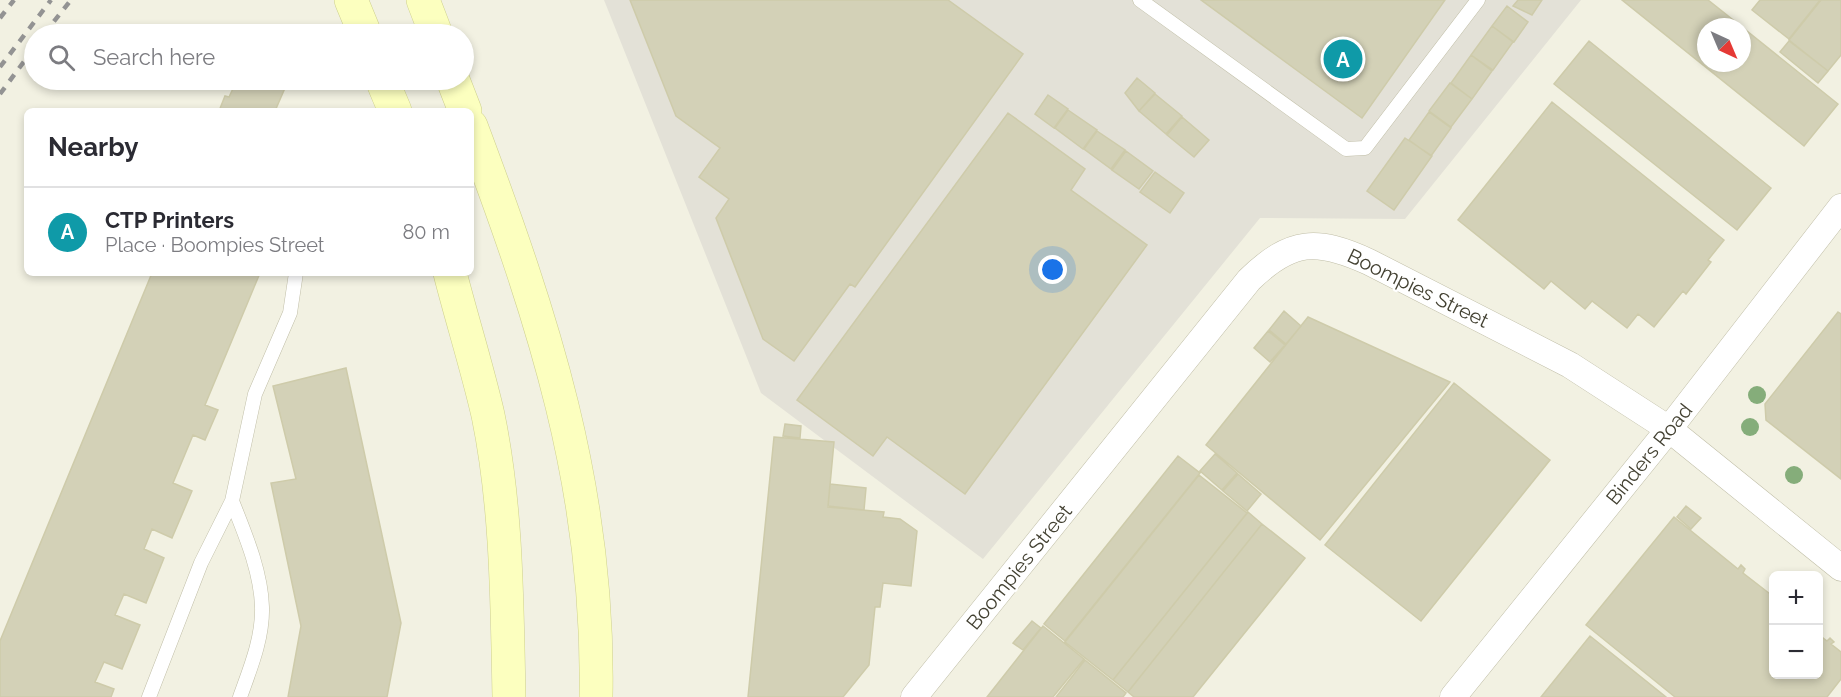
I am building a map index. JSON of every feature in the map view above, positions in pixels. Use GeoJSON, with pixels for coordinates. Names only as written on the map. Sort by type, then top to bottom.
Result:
{"type":"FeatureCollection","features":[{"type":"Feature","properties":{"kind":"main road"},"geometry":{"type":"LineString","coordinates":[[351,0],[361,24]]}},
{"type":"Feature","properties":{"kind":"main road"},"geometry":{"type":"LineString","coordinates":[[423,0],[432,24]]}},
{"type":"Feature","properties":{"kind":"main road"},"geometry":{"type":"LineString","coordinates":[[386,90],[394,108]]}},
{"type":"Feature","properties":{"kind":"main road"},"geometry":{"type":"LineString","coordinates":[[457,90],[464,108]]}},
{"type":"Feature","properties":{"kind":"main road"},"geometry":{"type":"LineString","coordinates":[[474,134],[520,256],[554,366],[575,453],[590,545],[596,697]]}},
{"type":"Feature","properties":{"kind":"main road"},"geometry":{"type":"LineString","coordinates":[[451,276],[488,415],[499,494],[507,578],[509,697]]}},
{"type":"Feature","properties":{"kind":"street","name":"Binders Road"},"geometry":{"type":"LineString","coordinates":[[1453,697],[1669,429],[1841,207]]}},
{"type":"Feature","properties":{"kind":"street","name":"Boompies Street"},"geometry":{"type":"LineString","coordinates":[[914,697],[1249,280],[1268,261],[1288,249],[1318,245],[1344,251],[1570,365],[1669,429],[1841,568]]}},
{"type":"Feature","properties":{"kind":"lane"},"geometry":{"type":"LineString","coordinates":[[1140,0],[1346,149],[1365,148],[1478,0]]}},
{"type":"Feature","properties":{"kind":"lane"},"geometry":{"type":"LineString","coordinates":[[149,697],[201,563],[232,501],[255,394],[290,314],[296,276]]}},
{"type":"Feature","properties":{"kind":"lane"},"geometry":{"type":"LineString","coordinates":[[232,501],[251,550],[262,606],[256,650],[240,697]]}},
{"type":"Feature","properties":{"kind":"shaded area"},"geometry":{"type":"Polygon","coordinates":[[[604,0],[1581,0],[1405,219],[1260,218],[983,559],[761,393],[604,0]]]}},
{"type":"Feature","properties":{"kind":"building"},"geometry":{"type":"Polygon","coordinates":[[[630,0],[948,0],[1023,54],[855,287],[850,284],[794,361],[763,339],[716,218],[729,199],[699,177],[720,148],[676,116],[630,0]]]}},
{"type":"Feature","properties":{"kind":"building"},"geometry":{"type":"Polygon","coordinates":[[[1201,0],[1445,0],[1362,118],[1201,0]]]}},
{"type":"Feature","properties":{"kind":"building"},"geometry":{"type":"Polygon","coordinates":[[[1518,0],[1542,0],[1532,15],[1513,6],[1518,0]]]}},
{"type":"Feature","properties":{"kind":"building"},"geometry":{"type":"Polygon","coordinates":[[[1622,0],[1708,0],[1731,18],[1697,18],[1697,60],[1622,0]]]}},
{"type":"Feature","properties":{"kind":"building"},"geometry":{"type":"Polygon","coordinates":[[[1760,0],[1820,0],[1789,39],[1752,10],[1760,0]]]}},
{"type":"Feature","properties":{"kind":"building"},"geometry":{"type":"Polygon","coordinates":[[[1821,0],[1841,0],[1841,55],[1828,71],[1789,40],[1821,0]]]}},
{"type":"Feature","properties":{"kind":"building"},"geometry":{"type":"Polygon","coordinates":[[[1507,6],[1528,22],[1514,42],[1492,26],[1507,6]]]}},
{"type":"Feature","properties":{"kind":"building"},"geometry":{"type":"Polygon","coordinates":[[[1492,26],[1513,42],[1493,70],[1471,55],[1492,26]]]}},
{"type":"Feature","properties":{"kind":"building"},"geometry":{"type":"Polygon","coordinates":[[[1751,34],[1838,104],[1804,146],[1712,72],[1751,72],[1751,34]]]}},
{"type":"Feature","properties":{"kind":"building"},"geometry":{"type":"Polygon","coordinates":[[[1589,41],[1771,188],[1737,230],[1554,84],[1589,41]]]}},
{"type":"Feature","properties":{"kind":"building"},"geometry":{"type":"Polygon","coordinates":[[[1789,41],[1828,71],[1818,83],[1780,52],[1789,41]]]}},
{"type":"Feature","properties":{"kind":"building"},"geometry":{"type":"Polygon","coordinates":[[[1471,55],[1492,71],[1472,99],[1451,83],[1471,55]]]}},
{"type":"Feature","properties":{"kind":"building"},"geometry":{"type":"Polygon","coordinates":[[[1137,78],[1155,93],[1139,111],[1125,93],[1137,78]]]}},
{"type":"Feature","properties":{"kind":"building"},"geometry":{"type":"Polygon","coordinates":[[[1450,83],[1472,99],[1451,127],[1429,111],[1450,83]]]}},
{"type":"Feature","properties":{"kind":"building"},"geometry":{"type":"Polygon","coordinates":[[[232,90],[284,90],[276,108],[220,108],[225,96],[229,97],[232,90]]]}},
{"type":"Feature","properties":{"kind":"building"},"geometry":{"type":"Polygon","coordinates":[[[1155,94],[1182,116],[1166,134],[1139,111],[1155,94]]]}},
{"type":"Feature","properties":{"kind":"building"},"geometry":{"type":"Polygon","coordinates":[[[1048,95],[1068,109],[1054,128],[1035,114],[1048,95]]]}},
{"type":"Feature","properties":{"kind":"building"},"geometry":{"type":"Polygon","coordinates":[[[1552,102],[1724,240],[1708,260],[1711,262],[1686,294],[1683,291],[1654,327],[1638,314],[1627,328],[1592,301],[1585,309],[1551,281],[1544,289],[1458,220],[1552,102]]]}},
{"type":"Feature","properties":{"kind":"building"},"geometry":{"type":"Polygon","coordinates":[[[1068,110],[1097,130],[1083,149],[1055,128],[1068,110]]]}},
{"type":"Feature","properties":{"kind":"building"},"geometry":{"type":"Polygon","coordinates":[[[1429,112],[1451,128],[1431,156],[1409,140],[1429,112]]]}},
{"type":"Feature","properties":{"kind":"building"},"geometry":{"type":"Polygon","coordinates":[[[1008,113],[1085,169],[1071,190],[1147,245],[965,494],[887,437],[873,456],[797,400],[1008,113]]]}},
{"type":"Feature","properties":{"kind":"building"},"geometry":{"type":"Polygon","coordinates":[[[1182,117],[1209,140],[1194,157],[1167,135],[1182,117]]]}},
{"type":"Feature","properties":{"kind":"building"},"geometry":{"type":"Polygon","coordinates":[[[1097,131],[1125,150],[1111,169],[1084,149],[1097,131]]]}},
{"type":"Feature","properties":{"kind":"building"},"geometry":{"type":"Polygon","coordinates":[[[1405,138],[1432,156],[1394,210],[1367,191],[1405,138]]]}},
{"type":"Feature","properties":{"kind":"building"},"geometry":{"type":"Polygon","coordinates":[[[1126,151],[1153,171],[1139,189],[1112,170],[1126,151]]]}},
{"type":"Feature","properties":{"kind":"building"},"geometry":{"type":"Polygon","coordinates":[[[1155,172],[1184,193],[1170,213],[1140,192],[1155,172]]]}},
{"type":"Feature","properties":{"kind":"building"},"geometry":{"type":"Polygon","coordinates":[[[151,276],[259,276],[205,405],[218,410],[205,440],[193,435],[173,483],[192,491],[172,538],[152,529],[144,549],[164,558],[146,603],[124,594],[115,615],[140,625],[122,669],[104,662],[95,682],[114,689],[111,697],[0,697],[0,641],[151,276]]]}},
{"type":"Feature","properties":{"kind":"building"},"geometry":{"type":"Polygon","coordinates":[[[1284,311],[1301,326],[1286,344],[1269,330],[1284,311]]]}},
{"type":"Feature","properties":{"kind":"building"},"geometry":{"type":"Polygon","coordinates":[[[1838,312],[1841,314],[1841,479],[1766,420],[1765,404],[1838,312]]]}},
{"type":"Feature","properties":{"kind":"building"},"geometry":{"type":"Polygon","coordinates":[[[1308,317],[1450,382],[1320,540],[1206,445],[1308,317]]]}},
{"type":"Feature","properties":{"kind":"building"},"geometry":{"type":"Polygon","coordinates":[[[1268,331],[1285,345],[1270,362],[1254,348],[1268,331]]]}},
{"type":"Feature","properties":{"kind":"building"},"geometry":{"type":"Polygon","coordinates":[[[346,368],[401,623],[387,697],[288,697],[301,626],[271,483],[296,479],[273,386],[346,368]]]}},
{"type":"Feature","properties":{"kind":"building"},"geometry":{"type":"Polygon","coordinates":[[[1454,383],[1550,460],[1421,621],[1325,545],[1454,383]]]}},
{"type":"Feature","properties":{"kind":"building"},"geometry":{"type":"Polygon","coordinates":[[[785,424],[801,426],[800,438],[783,436],[785,424]]]}},
{"type":"Feature","properties":{"kind":"building"},"geometry":{"type":"Polygon","coordinates":[[[774,437],[834,442],[828,507],[884,512],[883,517],[900,519],[917,531],[911,586],[883,583],[880,607],[875,607],[869,665],[843,697],[748,697],[774,437]]]}},
{"type":"Feature","properties":{"kind":"building"},"geometry":{"type":"Polygon","coordinates":[[[1215,454],[1237,473],[1222,490],[1200,471],[1215,454]]]}},
{"type":"Feature","properties":{"kind":"building"},"geometry":{"type":"Polygon","coordinates":[[[1178,456],[1200,473],[1065,641],[1044,624],[1178,456]]]}},
{"type":"Feature","properties":{"kind":"building"},"geometry":{"type":"Polygon","coordinates":[[[1238,474],[1261,494],[1247,511],[1223,491],[1238,474]]]}},
{"type":"Feature","properties":{"kind":"building"},"geometry":{"type":"Polygon","coordinates":[[[1199,475],[1247,513],[1113,680],[1065,642],[1199,475]]]}},
{"type":"Feature","properties":{"kind":"building"},"geometry":{"type":"Polygon","coordinates":[[[830,484],[866,488],[864,510],[828,506],[830,484]]]}},
{"type":"Feature","properties":{"kind":"building"},"geometry":{"type":"Polygon","coordinates":[[[1686,506],[1701,518],[1691,529],[1677,517],[1686,506]]]}},
{"type":"Feature","properties":{"kind":"building"},"geometry":{"type":"Polygon","coordinates":[[[1248,512],[1262,524],[1128,692],[1113,680],[1248,512]]]}},
{"type":"Feature","properties":{"kind":"building"},"geometry":{"type":"Polygon","coordinates":[[[1674,517],[1738,569],[1741,565],[1745,569],[1743,573],[1769,593],[1769,679],[1823,679],[1823,638],[1827,641],[1830,638],[1834,642],[1831,644],[1841,652],[1841,679],[1827,697],[1675,697],[1586,625],[1674,517]]]}},
{"type":"Feature","properties":{"kind":"building"},"geometry":{"type":"Polygon","coordinates":[[[1262,524],[1305,558],[1193,697],[1134,697],[1128,692],[1262,524]]]}},
{"type":"Feature","properties":{"kind":"building"},"geometry":{"type":"Polygon","coordinates":[[[1032,621],[1041,628],[1023,650],[1013,643],[1032,621]]]}},
{"type":"Feature","properties":{"kind":"building"},"geometry":{"type":"Polygon","coordinates":[[[1043,626],[1084,659],[1053,697],[987,697],[1043,626]]]}},
{"type":"Feature","properties":{"kind":"building"},"geometry":{"type":"Polygon","coordinates":[[[1590,636],[1666,697],[1541,697],[1590,636]]]}},
{"type":"Feature","properties":{"kind":"building"},"geometry":{"type":"Polygon","coordinates":[[[1085,660],[1126,693],[1123,697],[1056,697],[1085,660]]]}},
{"type":"Feature","properties":{"kind":"railway"},"geometry":{"type":"LineString","coordinates":[[0,18],[14,0]]}},
{"type":"Feature","properties":{"kind":"railway"},"geometry":{"type":"LineString","coordinates":[[33,24],[51,0]]}},
{"type":"Feature","properties":{"kind":"railway"},"geometry":{"type":"LineString","coordinates":[[52,24],[71,0]]}},
{"type":"Feature","properties":{"kind":"railway"},"geometry":{"type":"LineString","coordinates":[[0,67],[24,35]]}},
{"type":"Feature","properties":{"kind":"railway"},"geometry":{"type":"LineString","coordinates":[[0,94],[24,62]]}},
{"type":"Feature","properties":{"kind":"place","name":"CTP Printers"},"geometry":{"type":"Point","coordinates":[1343,59]}}]}
